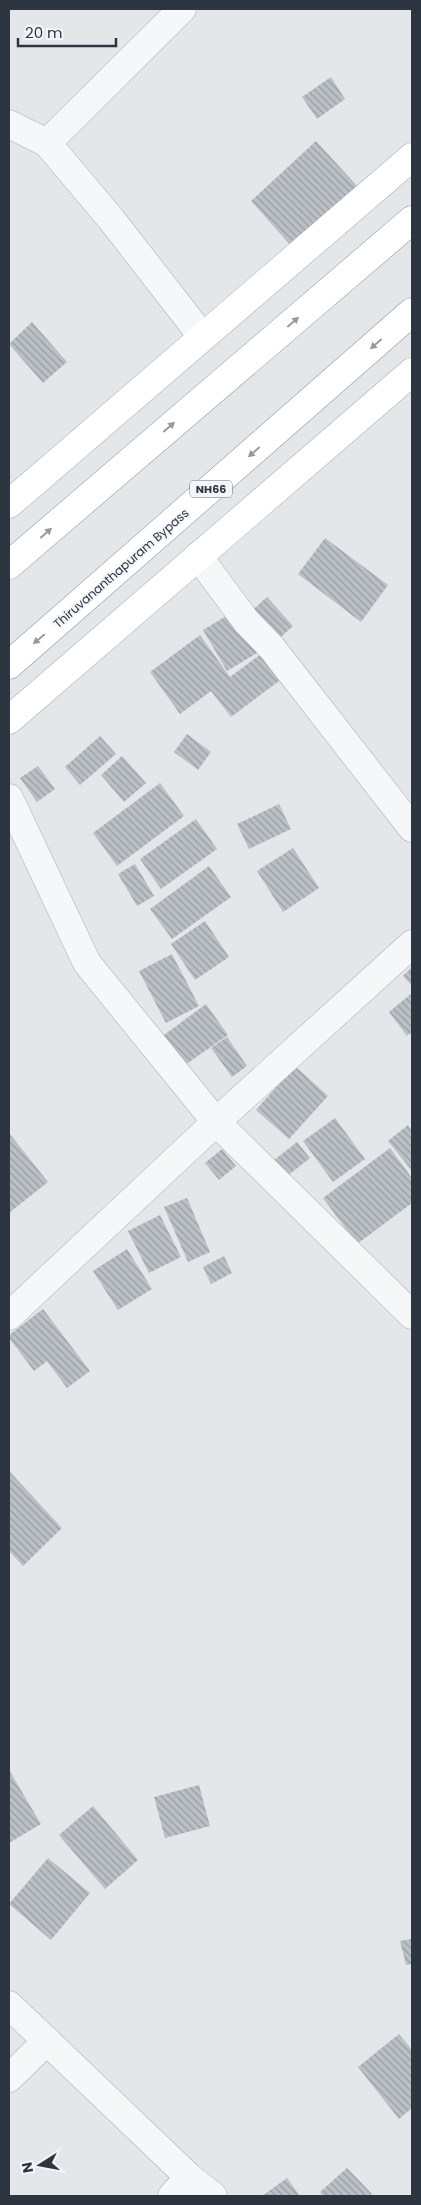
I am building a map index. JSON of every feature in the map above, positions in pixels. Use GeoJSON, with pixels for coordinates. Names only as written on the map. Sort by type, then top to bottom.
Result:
{"type":"FeatureCollection","features":[{"type":"Feature","properties":{"kind":"main road"},"geometry":{"type":"LineString","coordinates":[[9,504],[412,157]]}},
{"type":"Feature","properties":{"kind":"main road"},"geometry":{"type":"LineString","coordinates":[[9,565],[412,220]]}},
{"type":"Feature","properties":{"kind":"main road","name":"Thiruvananthapuram Bypass"},"geometry":{"type":"LineString","coordinates":[[9,665],[412,312]]}},
{"type":"Feature","properties":{"kind":"main road"},"geometry":{"type":"LineString","coordinates":[[9,720],[412,372]]}},
{"type":"Feature","properties":{"kind":"street"},"geometry":{"type":"LineString","coordinates":[[47,143],[182,9]]}},
{"type":"Feature","properties":{"kind":"street"},"geometry":{"type":"LineString","coordinates":[[9,124],[47,143],[111,219],[202,336]]}},
{"type":"Feature","properties":{"kind":"street"},"geometry":{"type":"LineString","coordinates":[[198,556],[246,621],[272,648],[412,828]]}},
{"type":"Feature","properties":{"kind":"street"},"geometry":{"type":"LineString","coordinates":[[9,798],[88,963],[216,1122],[411,1313]]}},
{"type":"Feature","properties":{"kind":"street"},"geometry":{"type":"LineString","coordinates":[[9,1316],[216,1122],[412,944]]}},
{"type":"Feature","properties":{"kind":"street"},"geometry":{"type":"LineString","coordinates":[[9,2005],[47,2040],[181,2186],[213,2196]]}},
{"type":"Feature","properties":{"kind":"street"},"geometry":{"type":"LineString","coordinates":[[9,2078],[47,2040]]}},
{"type":"Feature","properties":{"kind":"building"},"geometry":{"type":"Polygon","coordinates":[[[331,77],[345,99],[317,119],[302,97],[331,77]]]}},
{"type":"Feature","properties":{"kind":"building"},"geometry":{"type":"Polygon","coordinates":[[[316,141],[358,187],[292,247],[251,201],[316,141]]]}},
{"type":"Feature","properties":{"kind":"building"},"geometry":{"type":"Polygon","coordinates":[[[32,322],[67,362],[43,383],[9,344],[32,322]]]}},
{"type":"Feature","properties":{"kind":"building"},"geometry":{"type":"Polygon","coordinates":[[[325,538],[388,585],[361,622],[298,574],[325,538]]]}},
{"type":"Feature","properties":{"kind":"building"},"geometry":{"type":"Polygon","coordinates":[[[267,597],[293,626],[271,646],[245,617],[267,597]]]}},
{"type":"Feature","properties":{"kind":"building"},"geometry":{"type":"Polygon","coordinates":[[[236,610],[260,651],[227,671],[203,630],[236,610]]]}},
{"type":"Feature","properties":{"kind":"building"},"geometry":{"type":"Polygon","coordinates":[[[200,635],[230,677],[268,649],[287,675],[231,717],[211,691],[180,714],[150,672],[200,635]]]}},
{"type":"Feature","properties":{"kind":"building"},"geometry":{"type":"Polygon","coordinates":[[[187,734],[211,752],[198,770],[174,752],[187,734]]]}},
{"type":"Feature","properties":{"kind":"building"},"geometry":{"type":"Polygon","coordinates":[[[100,736],[116,754],[80,785],[65,767],[100,736]]]}},
{"type":"Feature","properties":{"kind":"building"},"geometry":{"type":"Polygon","coordinates":[[[122,756],[146,783],[124,802],[101,775],[122,756]]]}},
{"type":"Feature","properties":{"kind":"building"},"geometry":{"type":"Polygon","coordinates":[[[38,766],[55,789],[37,802],[20,778],[38,766]]]}},
{"type":"Feature","properties":{"kind":"building"},"geometry":{"type":"Polygon","coordinates":[[[160,783],[184,816],[117,866],[93,833],[160,783]]]}},
{"type":"Feature","properties":{"kind":"building"},"geometry":{"type":"Polygon","coordinates":[[[279,804],[291,829],[249,849],[237,824],[279,804]]]}},
{"type":"Feature","properties":{"kind":"building"},"geometry":{"type":"Polygon","coordinates":[[[196,819],[217,849],[161,889],[140,859],[196,819]]]}},
{"type":"Feature","properties":{"kind":"building"},"geometry":{"type":"Polygon","coordinates":[[[293,848],[319,888],[283,912],[257,871],[293,848]]]}},
{"type":"Feature","properties":{"kind":"building"},"geometry":{"type":"Polygon","coordinates":[[[135,864],[154,896],[137,906],[118,874],[135,864]]]}},
{"type":"Feature","properties":{"kind":"building"},"geometry":{"type":"Polygon","coordinates":[[[209,866],[231,897],[172,939],[150,909],[209,866]]]}},
{"type":"Feature","properties":{"kind":"building"},"geometry":{"type":"Polygon","coordinates":[[[205,921],[229,957],[195,980],[171,944],[205,921]]]}},
{"type":"Feature","properties":{"kind":"building"},"geometry":{"type":"Polygon","coordinates":[[[172,954],[199,1006],[166,1023],[139,971],[172,954]]]}},
{"type":"Feature","properties":{"kind":"building"},"geometry":{"type":"Polygon","coordinates":[[[412,967],[412,986],[403,976],[412,967]]]}},
{"type":"Feature","properties":{"kind":"building"},"geometry":{"type":"Polygon","coordinates":[[[412,993],[412,1032],[407,1036],[389,1012],[412,993]]]}},
{"type":"Feature","properties":{"kind":"building"},"geometry":{"type":"Polygon","coordinates":[[[206,1004],[228,1035],[185,1065],[164,1035],[206,1004]]]}},
{"type":"Feature","properties":{"kind":"building"},"geometry":{"type":"Polygon","coordinates":[[[227,1037],[247,1066],[232,1077],[211,1048],[227,1037]]]}},
{"type":"Feature","properties":{"kind":"building"},"geometry":{"type":"Polygon","coordinates":[[[295,1066],[328,1096],[289,1139],[256,1110],[295,1066]]]}},
{"type":"Feature","properties":{"kind":"building"},"geometry":{"type":"Polygon","coordinates":[[[335,1118],[365,1159],[333,1182],[303,1141],[335,1118]]]}},
{"type":"Feature","properties":{"kind":"building"},"geometry":{"type":"Polygon","coordinates":[[[408,1125],[412,1131],[412,1171],[388,1141],[408,1125]]]}},
{"type":"Feature","properties":{"kind":"building"},"geometry":{"type":"Polygon","coordinates":[[[9,1133],[48,1182],[9,1213],[9,1133]]]}},
{"type":"Feature","properties":{"kind":"building"},"geometry":{"type":"Polygon","coordinates":[[[297,1142],[310,1158],[286,1177],[273,1161],[297,1142]]]}},
{"type":"Feature","properties":{"kind":"building"},"geometry":{"type":"Polygon","coordinates":[[[390,1148],[412,1178],[412,1203],[357,1244],[323,1198],[390,1148]]]}},
{"type":"Feature","properties":{"kind":"building"},"geometry":{"type":"Polygon","coordinates":[[[222,1149],[236,1166],[219,1180],[205,1163],[222,1149]]]}},
{"type":"Feature","properties":{"kind":"building"},"geometry":{"type":"Polygon","coordinates":[[[187,1198],[210,1252],[188,1262],[164,1207],[187,1198]]]}},
{"type":"Feature","properties":{"kind":"building"},"geometry":{"type":"Polygon","coordinates":[[[160,1215],[181,1257],[149,1273],[128,1231],[160,1215]]]}},
{"type":"Feature","properties":{"kind":"building"},"geometry":{"type":"Polygon","coordinates":[[[127,1249],[152,1289],[118,1310],[93,1271],[127,1249]]]}},
{"type":"Feature","properties":{"kind":"building"},"geometry":{"type":"Polygon","coordinates":[[[224,1256],[232,1273],[211,1284],[203,1267],[224,1256]]]}},
{"type":"Feature","properties":{"kind":"building"},"geometry":{"type":"Polygon","coordinates":[[[43,1309],[90,1371],[67,1388],[47,1361],[34,1371],[9,1338],[9,1335],[43,1309]]]}},
{"type":"Feature","properties":{"kind":"building"},"geometry":{"type":"Polygon","coordinates":[[[9,1471],[62,1528],[23,1566],[9,1551],[9,1471]]]}},
{"type":"Feature","properties":{"kind":"building"},"geometry":{"type":"Polygon","coordinates":[[[9,1770],[41,1824],[9,1843],[9,1770]]]}},
{"type":"Feature","properties":{"kind":"building"},"geometry":{"type":"Polygon","coordinates":[[[199,1785],[210,1826],[165,1838],[154,1797],[199,1785]]]}},
{"type":"Feature","properties":{"kind":"building"},"geometry":{"type":"Polygon","coordinates":[[[93,1806],[138,1860],[105,1889],[59,1835],[93,1806]]]}},
{"type":"Feature","properties":{"kind":"building"},"geometry":{"type":"Polygon","coordinates":[[[48,1858],[90,1893],[51,1940],[9,1904],[48,1858]]]}},
{"type":"Feature","properties":{"kind":"building"},"geometry":{"type":"Polygon","coordinates":[[[412,1939],[412,1964],[406,1965],[400,1941],[412,1939]]]}},
{"type":"Feature","properties":{"kind":"building"},"geometry":{"type":"Polygon","coordinates":[[[399,2034],[412,2050],[412,2108],[399,2119],[358,2067],[399,2034]]]}},
{"type":"Feature","properties":{"kind":"building"},"geometry":{"type":"Polygon","coordinates":[[[347,2168],[372,2194],[369,2196],[323,2196],[320,2192],[347,2168]]]}},
{"type":"Feature","properties":{"kind":"building"},"geometry":{"type":"Polygon","coordinates":[[[287,2178],[300,2196],[262,2196],[287,2178]]]}}]}
